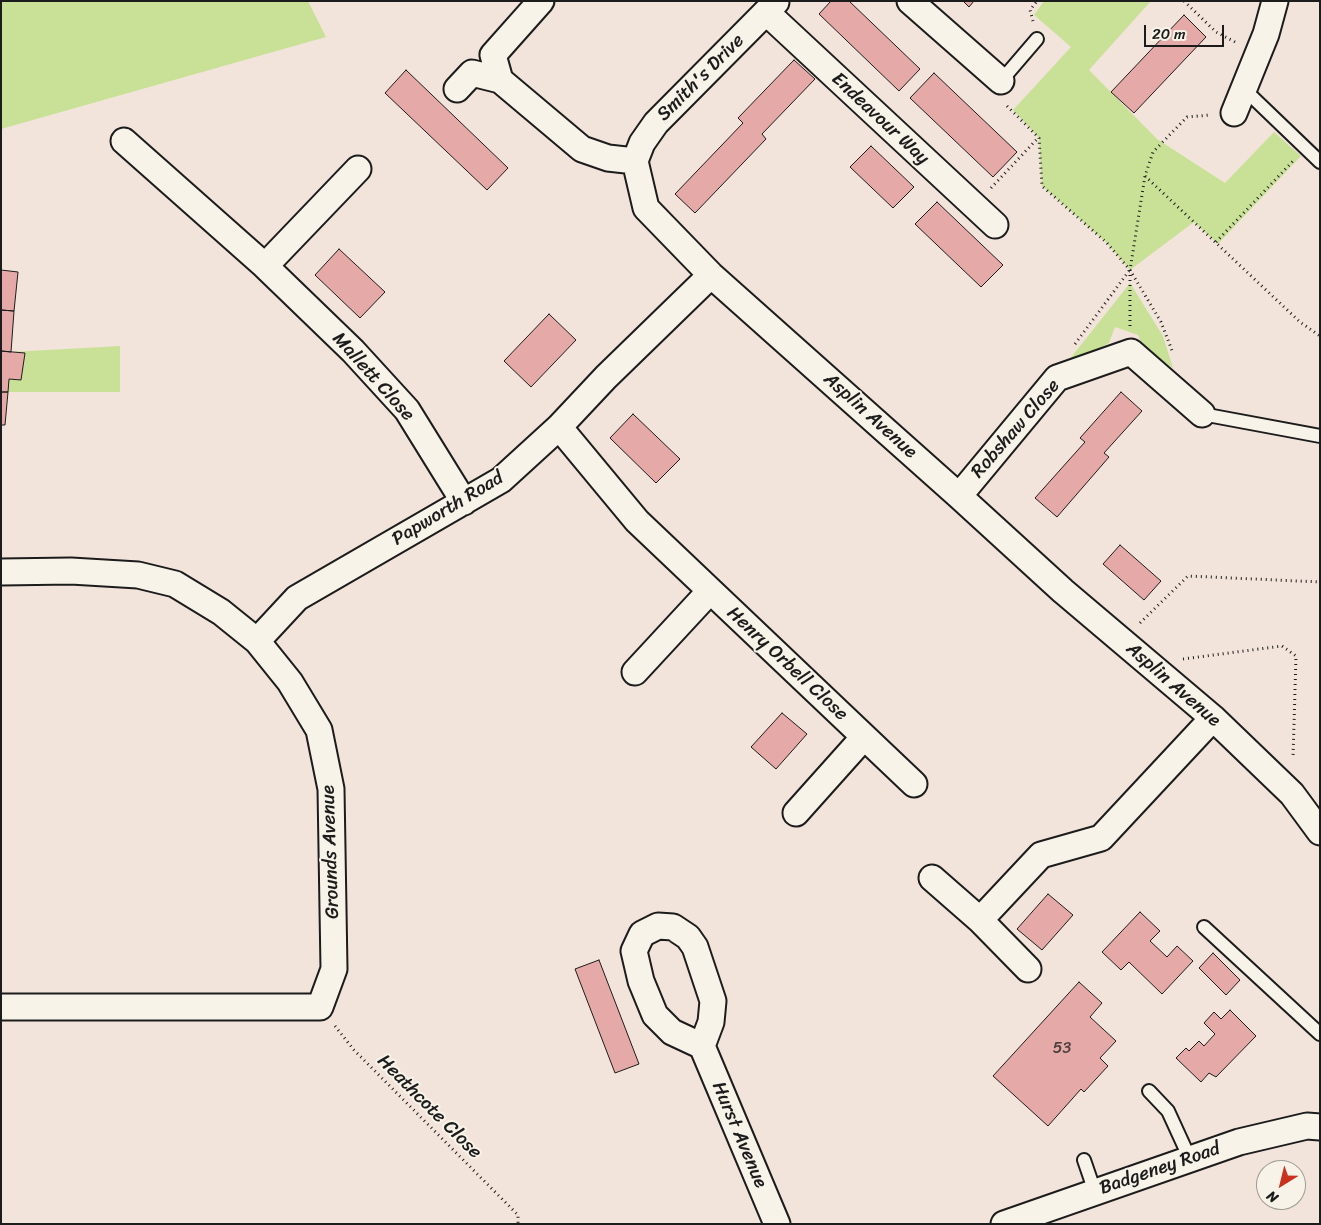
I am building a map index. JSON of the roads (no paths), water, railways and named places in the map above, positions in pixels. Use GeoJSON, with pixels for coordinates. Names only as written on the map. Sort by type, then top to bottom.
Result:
{"type":"FeatureCollection","features":[{"type":"Feature","properties":{"kind":"street"},"geometry":{"type":"LineString","coordinates":[[500,80],[493,55],[541,1]]}},
{"type":"Feature","properties":{"kind":"street"},"geometry":{"type":"LineString","coordinates":[[910,1],[1001,81]]}},
{"type":"Feature","properties":{"kind":"street"},"geometry":{"type":"LineString","coordinates":[[1234,113],[1266,34],[1275,1]]}},
{"type":"Feature","properties":{"kind":"street","name":"Smith's Drive"},"geometry":{"type":"LineString","coordinates":[[635,161],[642,143],[656,123],[771,7]]}},
{"type":"Feature","properties":{"kind":"street","name":"Endeavour Way"},"geometry":{"type":"LineString","coordinates":[[771,7],[995,225]]}},
{"type":"Feature","properties":{"kind":"street"},"geometry":{"type":"LineString","coordinates":[[457,89],[472,73],[500,80],[582,148],[608,158],[635,161]]}},
{"type":"Feature","properties":{"kind":"street","name":"Mallett Close"},"geometry":{"type":"LineString","coordinates":[[124,141],[265,266],[353,351],[408,410],[464,502]]}},
{"type":"Feature","properties":{"kind":"street","name":"Asplin Avenue"},"geometry":{"type":"LineString","coordinates":[[635,161],[646,208],[711,275],[1063,591],[1213,718],[1292,794],[1320,832]]}},
{"type":"Feature","properties":{"kind":"street"},"geometry":{"type":"LineString","coordinates":[[265,266],[358,169]]}},
{"type":"Feature","properties":{"kind":"street","name":"Papworth Road"},"geometry":{"type":"LineString","coordinates":[[257,641],[297,598],[501,480],[559,427],[606,376],[711,275]]}},
{"type":"Feature","properties":{"kind":"street","name":"Robshaw Close"},"geometry":{"type":"LineString","coordinates":[[959,496],[1057,378],[1131,352],[1202,414]]}},
{"type":"Feature","properties":{"kind":"street","name":"Henry Orbell Close"},"geometry":{"type":"LineString","coordinates":[[559,427],[637,521],[914,784]]}},
{"type":"Feature","properties":{"kind":"street","name":"Grounds Avenue"},"geometry":{"type":"LineString","coordinates":[[1,572],[71,571],[138,575],[174,584],[221,612],[257,641],[290,682],[319,730],[331,789],[334,969],[320,1007],[1,1007]]}},
{"type":"Feature","properties":{"kind":"street","name":"Henry Orbell Close"},"geometry":{"type":"LineString","coordinates":[[634,672],[710,591]]}},
{"type":"Feature","properties":{"kind":"street"},"geometry":{"type":"LineString","coordinates":[[980,920],[1041,855],[1101,838],[1213,718]]}},
{"type":"Feature","properties":{"kind":"street","name":"Henry Orbell Close"},"geometry":{"type":"LineString","coordinates":[[796,813],[864,737]]}},
{"type":"Feature","properties":{"kind":"street"},"geometry":{"type":"LineString","coordinates":[[932,878],[980,920],[1028,969]]}},
{"type":"Feature","properties":{"kind":"street","name":"Hurst Avenue"},"geometry":{"type":"LineString","coordinates":[[702,1046],[777,1224]]}},
{"type":"Feature","properties":{"kind":"street","name":"Badgeney Road"},"geometry":{"type":"LineString","coordinates":[[1004,1224],[1239,1142],[1307,1126],[1320,1127]]}},
{"type":"Feature","properties":{"kind":"lane"},"geometry":{"type":"LineString","coordinates":[[1001,81],[1037,39]]}},
{"type":"Feature","properties":{"kind":"lane"},"geometry":{"type":"LineString","coordinates":[[1244,89],[1320,162]]}},
{"type":"Feature","properties":{"kind":"lane"},"geometry":{"type":"LineString","coordinates":[[1202,414],[1320,436]]}},
{"type":"Feature","properties":{"kind":"lane"},"geometry":{"type":"LineString","coordinates":[[1204,927],[1320,1034]]}},
{"type":"Feature","properties":{"kind":"lane"},"geometry":{"type":"LineString","coordinates":[[1150,1091],[1168,1111],[1190,1159]]}},
{"type":"Feature","properties":{"kind":"lane"},"geometry":{"type":"LineString","coordinates":[[1084,1160],[1094,1192]]}}]}
